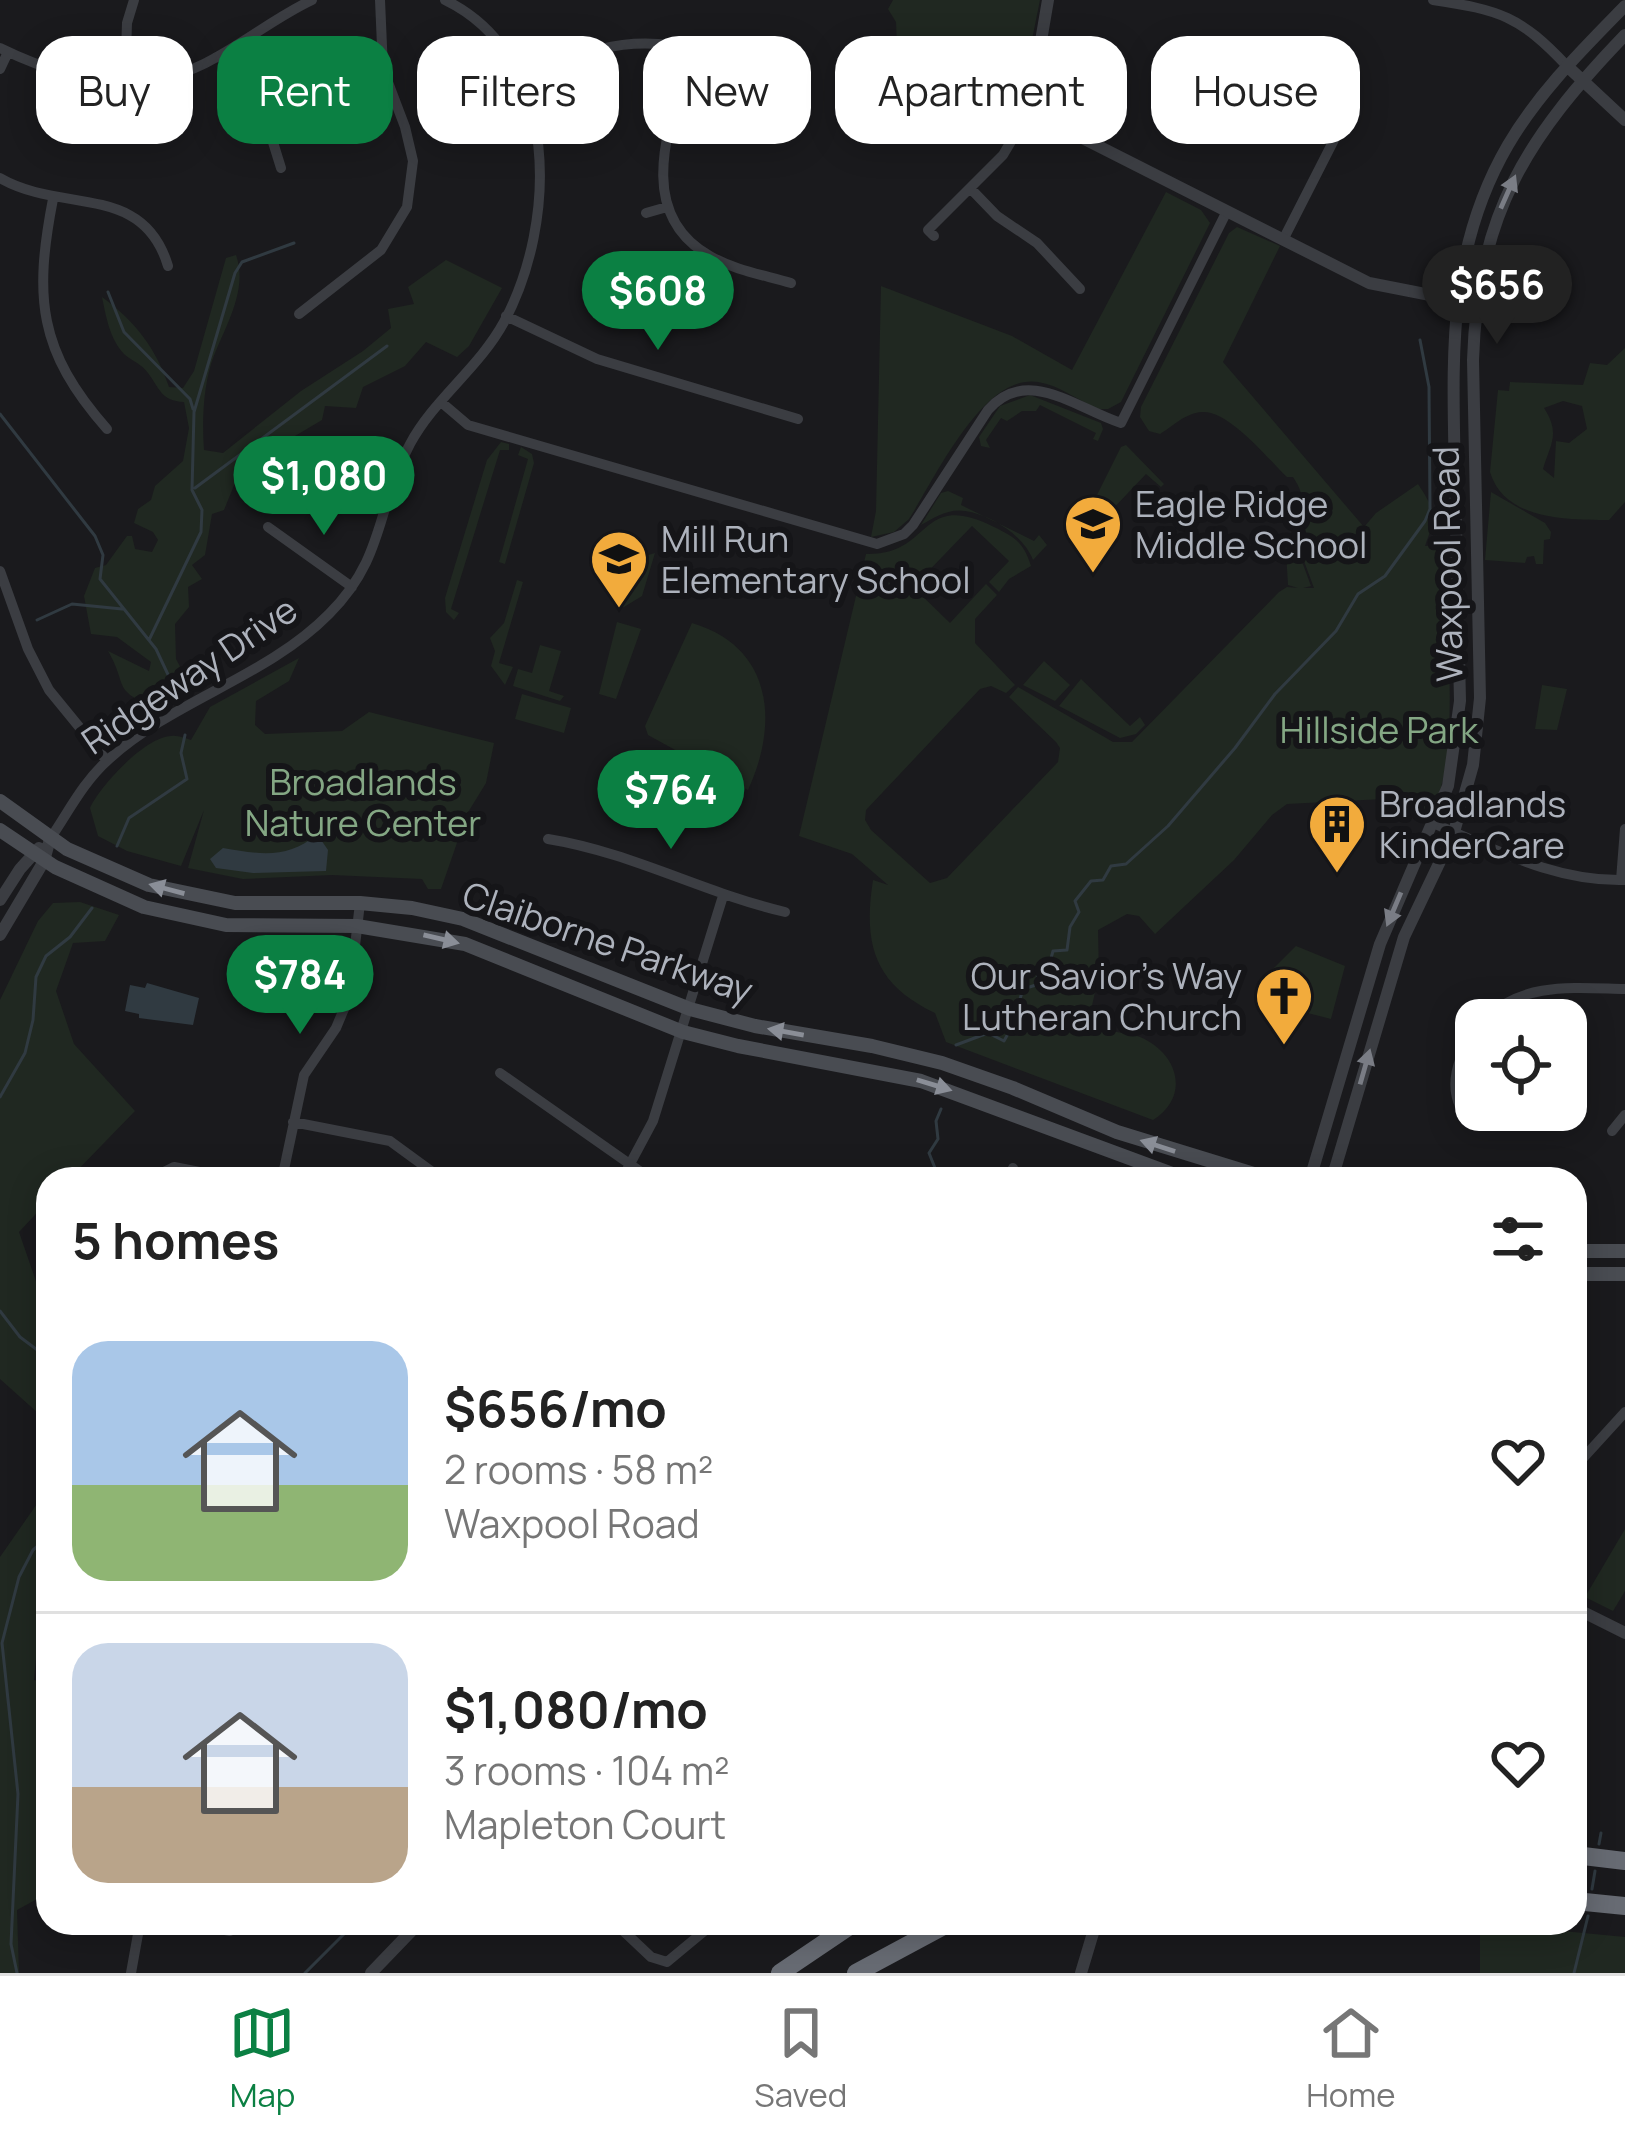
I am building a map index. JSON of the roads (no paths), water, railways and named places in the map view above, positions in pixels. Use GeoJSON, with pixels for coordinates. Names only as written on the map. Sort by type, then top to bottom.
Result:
{"type":"FeatureCollection","features":[{"type":"Feature","properties":{"kind":"highway"},"geometry":{"type":"LineString","coordinates":[[1587,1856],[1625,1861]]}},
{"type":"Feature","properties":{"kind":"highway"},"geometry":{"type":"LineString","coordinates":[[1587,1902],[1625,1906]]}},
{"type":"Feature","properties":{"kind":"highway"},"geometry":{"type":"LineString","coordinates":[[780,1973],[836,1935]]}},
{"type":"Feature","properties":{"kind":"highway"},"geometry":{"type":"LineString","coordinates":[[856,1973],[927,1935]]}},
{"type":"Feature","properties":{"kind":"main road","name":"Claiborne Parkway"},"geometry":{"type":"LineString","coordinates":[[0,801],[50,839],[121,874],[206,899],[412,908],[489,927],[690,1009],[942,1063],[1117,1132],[1231,1167]]}},
{"type":"Feature","properties":{"kind":"main road","name":"Claiborne Parkway"},"geometry":{"type":"LineString","coordinates":[[0,830],[38,857],[102,891],[194,920],[247,926],[357,926],[465,944],[590,998],[683,1031],[921,1081],[1154,1167]]}},
{"type":"Feature","properties":{"kind":"main road"},"geometry":{"type":"LineString","coordinates":[[1587,1251],[1625,1251]]}},
{"type":"Feature","properties":{"kind":"main road"},"geometry":{"type":"LineString","coordinates":[[1587,1274],[1625,1274]]}},
{"type":"Feature","properties":{"kind":"street"},"geometry":{"type":"LineString","coordinates":[[127,36],[134,0]]}},
{"type":"Feature","properties":{"kind":"street"},"geometry":{"type":"LineString","coordinates":[[252,36],[312,0]]}},
{"type":"Feature","properties":{"kind":"street"},"geometry":{"type":"LineString","coordinates":[[299,314],[381,250],[407,207],[413,161],[383,69],[380,0]]}},
{"type":"Feature","properties":{"kind":"street","name":"Ridgeway Drive"},"geometry":{"type":"LineString","coordinates":[[445,0],[494,36]]}},
{"type":"Feature","properties":{"kind":"street"},"geometry":{"type":"LineString","coordinates":[[1042,36],[1048,0]]}},
{"type":"Feature","properties":{"kind":"street"},"geometry":{"type":"LineString","coordinates":[[1433,0],[1466,2],[1513,18],[1625,120]]}},
{"type":"Feature","properties":{"kind":"street","name":"Waxpool Road"},"geometry":{"type":"LineString","coordinates":[[1314,1167],[1380,944],[1435,824],[1454,757],[1460,701],[1455,300],[1474,223],[1496,168],[1538,100],[1625,6]]}},
{"type":"Feature","properties":{"kind":"street","name":"Waxpool Road"},"geometry":{"type":"LineString","coordinates":[[1336,1167],[1404,937],[1454,832],[1473,765],[1479,715],[1473,360],[1476,304],[1488,245],[1510,184],[1544,125],[1625,35]]}},
{"type":"Feature","properties":{"kind":"street"},"geometry":{"type":"LineString","coordinates":[[0,69],[4,50],[36,61]]}},
{"type":"Feature","properties":{"kind":"street"},"geometry":{"type":"LineString","coordinates":[[273,144],[280,168]]}},
{"type":"Feature","properties":{"kind":"street","name":"Ridgeway Drive"},"geometry":{"type":"LineString","coordinates":[[50,839],[77,794],[107,761],[309,632],[352,587],[376,543],[404,455],[441,402],[479,360],[506,316],[530,254],[539,204],[537,144]]}},
{"type":"Feature","properties":{"kind":"street"},"geometry":{"type":"LineString","coordinates":[[665,144],[662,187],[667,207],[687,239],[713,258],[791,284]]}},
{"type":"Feature","properties":{"kind":"street"},"geometry":{"type":"LineString","coordinates":[[934,236],[928,230],[1010,144]]}},
{"type":"Feature","properties":{"kind":"street"},"geometry":{"type":"LineString","coordinates":[[1093,144],[1369,283],[1476,304]]}},
{"type":"Feature","properties":{"kind":"street"},"geometry":{"type":"LineString","coordinates":[[1283,240],[1332,144]]}},
{"type":"Feature","properties":{"kind":"street"},"geometry":{"type":"LineString","coordinates":[[0,178],[53,199],[130,212],[158,239],[168,266]]}},
{"type":"Feature","properties":{"kind":"street"},"geometry":{"type":"LineString","coordinates":[[970,188],[1008,225],[1037,243],[1080,290]]}},
{"type":"Feature","properties":{"kind":"street"},"geometry":{"type":"LineString","coordinates":[[53,199],[40,272],[43,311],[68,376],[106,430]]}},
{"type":"Feature","properties":{"kind":"street"},"geometry":{"type":"LineString","coordinates":[[646,213],[667,207]]}},
{"type":"Feature","properties":{"kind":"street"},"geometry":{"type":"LineString","coordinates":[[441,402],[468,425],[877,544],[904,535],[913,525],[988,410],[1003,395],[1021,388],[1042,389],[1121,423],[1226,211]]}},
{"type":"Feature","properties":{"kind":"street"},"geometry":{"type":"LineString","coordinates":[[506,316],[597,359],[798,419]]}},
{"type":"Feature","properties":{"kind":"street"},"geometry":{"type":"LineString","coordinates":[[268,526],[352,587]]}},
{"type":"Feature","properties":{"kind":"street"},"geometry":{"type":"LineString","coordinates":[[0,571],[37,668],[73,723],[107,761]]}},
{"type":"Feature","properties":{"kind":"street"},"geometry":{"type":"LineString","coordinates":[[1435,824],[1548,870],[1592,880],[1623,880],[1625,830]]}},
{"type":"Feature","properties":{"kind":"street"},"geometry":{"type":"LineString","coordinates":[[0,935],[50,839]]}},
{"type":"Feature","properties":{"kind":"street"},"geometry":{"type":"LineString","coordinates":[[548,839],[621,857],[723,896],[785,913]]}},
{"type":"Feature","properties":{"kind":"street"},"geometry":{"type":"LineString","coordinates":[[0,900],[38,857]]}},
{"type":"Feature","properties":{"kind":"street"},"geometry":{"type":"LineString","coordinates":[[500,1072],[631,1166],[653,1121],[723,896]]}},
{"type":"Feature","properties":{"kind":"street"},"geometry":{"type":"LineString","coordinates":[[284,1167],[304,1075],[336,1028],[349,997],[360,903]]}},
{"type":"Feature","properties":{"kind":"street"},"geometry":{"type":"LineString","coordinates":[[1517,999],[1537,991],[1625,989]]}},
{"type":"Feature","properties":{"kind":"street"},"geometry":{"type":"LineString","coordinates":[[1612,1131],[1625,1115]]}},
{"type":"Feature","properties":{"kind":"street"},"geometry":{"type":"LineString","coordinates":[[293,1122],[390,1141],[426,1167]]}},
{"type":"Feature","properties":{"kind":"street"},"geometry":{"type":"LineString","coordinates":[[1587,1454],[1625,1412]]}},
{"type":"Feature","properties":{"kind":"street"},"geometry":{"type":"LineString","coordinates":[[1587,1614],[1625,1633]]}},
{"type":"Feature","properties":{"kind":"street"},"geometry":{"type":"LineString","coordinates":[[130,1973],[138,1935]]}},
{"type":"Feature","properties":{"kind":"street"},"geometry":{"type":"LineString","coordinates":[[371,1973],[407,1935]]}},
{"type":"Feature","properties":{"kind":"street"},"geometry":{"type":"LineString","coordinates":[[628,1935],[651,1957],[667,1962],[700,1935]]}},
{"type":"Feature","properties":{"kind":"street"},"geometry":{"type":"LineString","coordinates":[[1081,1973],[1092,1935]]}},
{"type":"Feature","properties":{"kind":"waterway"},"geometry":{"type":"LineString","coordinates":[[149,640],[201,532],[202,510],[192,490],[194,412],[235,273],[242,262],[294,243]]}},
{"type":"Feature","properties":{"kind":"waterway"},"geometry":{"type":"LineString","coordinates":[[108,292],[124,332],[190,399],[193,409]]}},
{"type":"Feature","properties":{"kind":"waterway"},"geometry":{"type":"LineString","coordinates":[[956,1045],[988,1033],[1004,1041],[1009,1032],[1004,1012],[1020,999],[1023,989],[1036,985],[1039,969],[1050,962],[1053,951],[1067,950],[1070,927],[1079,912],[1075,901],[1091,881],[1103,880],[1111,866],[1126,864],[1168,826],[1275,694],[1336,631],[1358,594],[1385,576],[1425,521],[1430,509],[1429,387],[1420,340]]}},
{"type":"Feature","properties":{"kind":"waterway"},"geometry":{"type":"LineString","coordinates":[[195,488],[387,346]]}},
{"type":"Feature","properties":{"kind":"waterway"},"geometry":{"type":"LineString","coordinates":[[0,414],[95,536],[103,555],[100,579],[156,649],[171,681]]}},
{"type":"Feature","properties":{"kind":"waterway"},"geometry":{"type":"LineString","coordinates":[[37,620],[72,604],[122,609]]}},
{"type":"Feature","properties":{"kind":"waterway"},"geometry":{"type":"LineString","coordinates":[[117,846],[129,818],[187,779],[181,753],[185,735]]}},
{"type":"Feature","properties":{"kind":"waterway"},"geometry":{"type":"LineString","coordinates":[[0,1097],[25,1053],[36,977],[46,956],[70,937],[92,908]]}},
{"type":"Feature","properties":{"kind":"waterway"},"geometry":{"type":"LineString","coordinates":[[935,1167],[929,1153],[938,1139],[936,1121],[941,1109]]}},
{"type":"Feature","properties":{"kind":"waterway"},"geometry":{"type":"LineString","coordinates":[[0,1311],[36,1349]]}},
{"type":"Feature","properties":{"kind":"waterway"},"geometry":{"type":"LineString","coordinates":[[17,1973],[11,1944],[18,1794],[2,1643],[19,1577],[36,1547]]}},
{"type":"Feature","properties":{"kind":"waterway"},"geometry":{"type":"LineString","coordinates":[[1599,1844],[1601,1833]]}},
{"type":"Feature","properties":{"kind":"waterway"},"geometry":{"type":"LineString","coordinates":[[1592,1889],[1595,1871]]}},
{"type":"Feature","properties":{"kind":"waterway"},"geometry":{"type":"LineString","coordinates":[[1587,1920],[1588,1916]]}},
{"type":"Feature","properties":{"kind":"waterway"},"geometry":{"type":"LineString","coordinates":[[305,1973],[343,1935]]}},
{"type":"Feature","properties":{"kind":"waterway"},"geometry":{"type":"LineString","coordinates":[[1574,1973],[1583,1935]]}},
{"type":"Feature","properties":{"kind":"place","name":"Eagle Ridge Middle School"},"geometry":{"type":"Point","coordinates":[1093,575]}},
{"type":"Feature","properties":{"kind":"place","name":"Mill Run Elementary School"},"geometry":{"type":"Point","coordinates":[619,610]}},
{"type":"Feature","properties":{"kind":"place","name":"Broadlands KinderCare"},"geometry":{"type":"Point","coordinates":[1337,875]}},
{"type":"Feature","properties":{"kind":"place","name":"Our Savior's Way Lutheran Church"},"geometry":{"type":"Point","coordinates":[1284,1047]}},
{"type":"Feature","properties":{"kind":"park label","name":"Hillside Park"},"geometry":{"type":"Point","coordinates":[1379,729]}},
{"type":"Feature","properties":{"kind":"park label","name":"Broadlands Nature Center"},"geometry":{"type":"Point","coordinates":[363,802]}}]}
